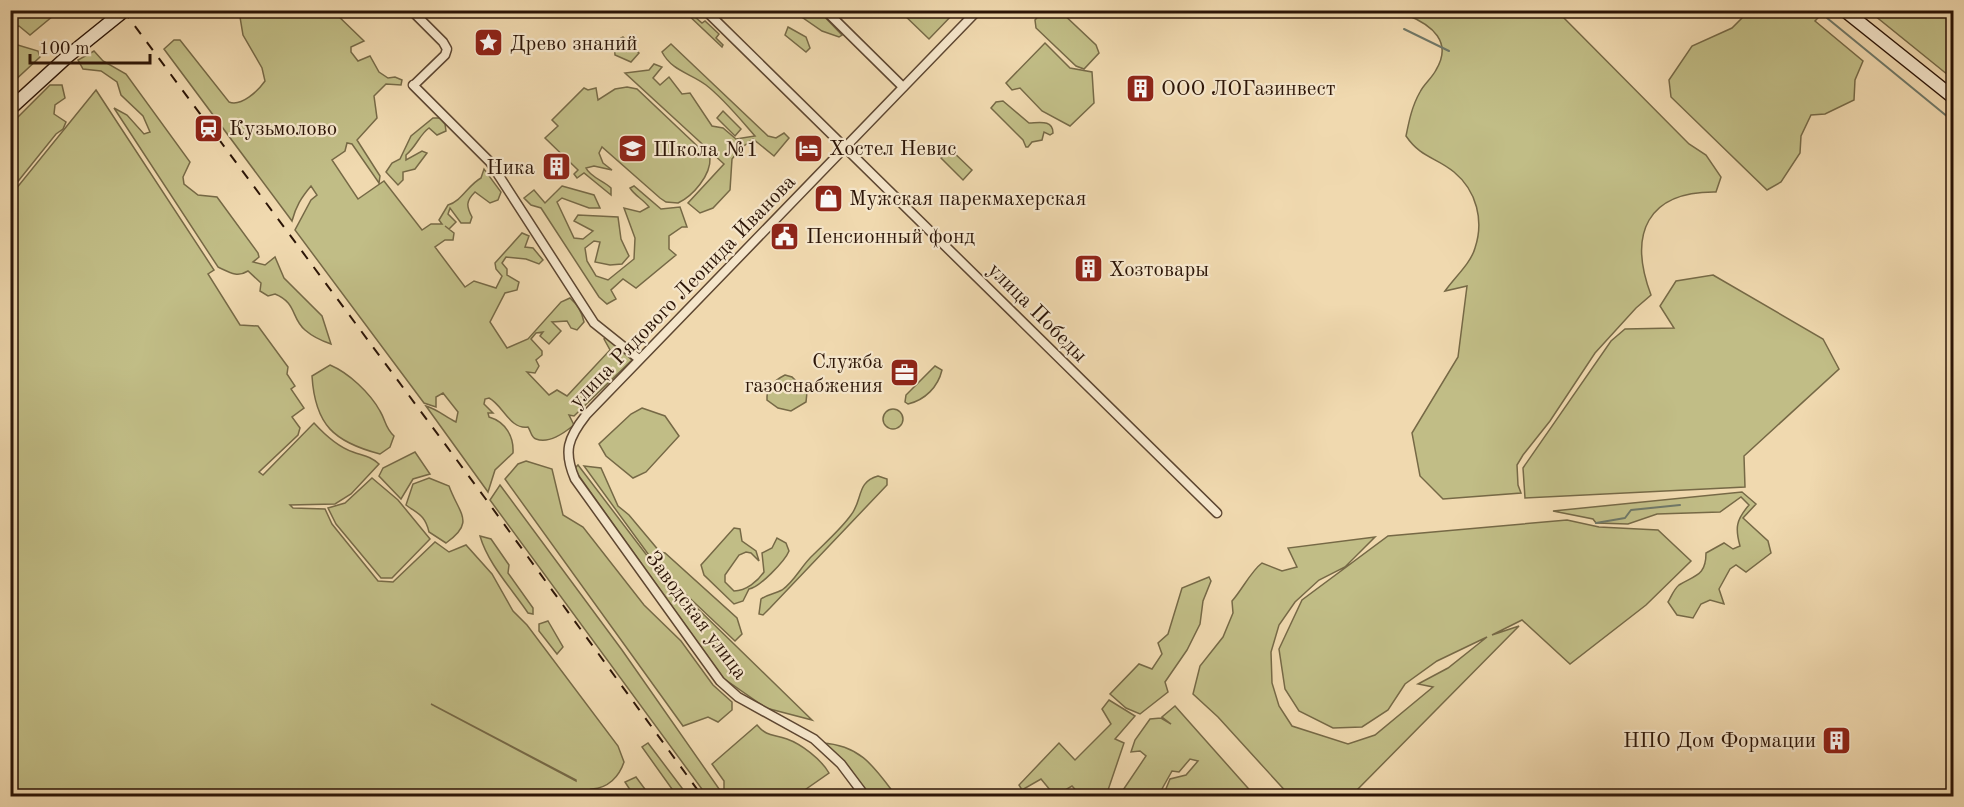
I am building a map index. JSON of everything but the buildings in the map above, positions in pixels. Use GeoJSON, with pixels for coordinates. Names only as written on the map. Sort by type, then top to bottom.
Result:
{"type":"FeatureCollection","features":[{"type":"Feature","properties":{"kind":"main road"},"geometry":{"type":"LineString","coordinates":[[10,109],[68,56],[125,10]]}},
{"type":"Feature","properties":{"kind":"main road"},"geometry":{"type":"LineString","coordinates":[[1844,10],[1953,98]]}},
{"type":"Feature","properties":{"kind":"street"},"geometry":{"type":"LineString","coordinates":[[411,10],[443,42],[447,49],[445,55],[414,85],[490,162],[594,323],[639,359]]}},
{"type":"Feature","properties":{"kind":"street","name":"улица Победы"},"geometry":{"type":"LineString","coordinates":[[705,10],[1217,513]]}},
{"type":"Feature","properties":{"kind":"street"},"geometry":{"type":"LineString","coordinates":[[825,10],[903,87]]}},
{"type":"Feature","properties":{"kind":"street","name":"улица Рядового Леонида Иванова"},"geometry":{"type":"LineString","coordinates":[[575,479],[567,460],[571,436],[586,415],[978,10]]}},
{"type":"Feature","properties":{"kind":"street","name":"Заводская улица"},"geometry":{"type":"LineString","coordinates":[[575,479],[720,681],[738,697],[814,739],[841,764],[865,796]]}},
{"type":"Feature","properties":{"kind":"shaded area"},"geometry":{"type":"Polygon","coordinates":[[[1044,10],[1060,11],[1096,45],[1099,53],[1084,69],[1076,66],[1036,28],[1035,20],[1044,10]]]}},
{"type":"Feature","properties":{"kind":"shaded area"},"geometry":{"type":"Polygon","coordinates":[[[10,11],[59,11],[30,35],[19,26],[11,28],[10,11]]]}},
{"type":"Feature","properties":{"kind":"shaded area"},"geometry":{"type":"Polygon","coordinates":[[[239,11],[333,11],[364,41],[351,47],[351,52],[358,61],[370,56],[379,72],[388,78],[395,77],[402,80],[401,85],[386,84],[374,96],[377,118],[357,140],[380,176],[379,183],[352,144],[347,143],[345,151],[332,160],[358,199],[384,181],[422,230],[431,224],[442,224],[439,220],[448,205],[457,200],[481,178],[484,169],[501,192],[498,200],[490,203],[475,192],[468,204],[472,217],[470,223],[461,223],[450,208],[448,214],[456,222],[449,229],[445,226],[454,233],[453,240],[445,240],[435,247],[465,287],[474,281],[496,288],[502,276],[496,269],[495,263],[522,233],[529,236],[525,247],[533,248],[543,260],[539,264],[526,259],[506,257],[502,263],[507,269],[507,275],[519,282],[517,290],[505,293],[490,322],[507,348],[528,339],[561,302],[570,298],[575,303],[584,322],[577,330],[571,328],[567,321],[552,322],[561,331],[549,344],[540,336],[543,332],[536,333],[531,339],[542,351],[542,355],[536,360],[539,366],[535,373],[527,372],[549,395],[557,390],[567,396],[610,350],[604,339],[606,337],[632,360],[574,416],[569,415],[574,425],[551,439],[534,438],[528,427],[516,425],[494,401],[489,398],[485,399],[484,404],[493,413],[488,413],[489,417],[500,422],[508,431],[513,447],[513,453],[495,470],[488,492],[426,406],[456,422],[458,412],[443,393],[436,397],[436,407],[424,403],[295,230],[311,200],[317,195],[311,186],[299,202],[292,221],[164,49],[174,40],[180,40],[229,102],[244,100],[265,81],[262,68],[243,35],[239,11]]]}},
{"type":"Feature","properties":{"kind":"shaded area"},"geometry":{"type":"Polygon","coordinates":[[[684,11],[688,11],[702,23],[705,21],[719,34],[716,38],[723,45],[722,47],[684,11]]]}},
{"type":"Feature","properties":{"kind":"shaded area"},"geometry":{"type":"Polygon","coordinates":[[[793,11],[819,11],[842,35],[839,37],[822,31],[793,11]]]}},
{"type":"Feature","properties":{"kind":"shaded area"},"geometry":{"type":"Polygon","coordinates":[[[900,11],[956,11],[929,39],[900,11]]]}},
{"type":"Feature","properties":{"kind":"shaded area"},"geometry":{"type":"Polygon","coordinates":[[[1407,11],[1557,11],[1689,144],[1706,155],[1721,177],[1716,192],[1692,194],[1674,199],[1659,208],[1649,220],[1643,235],[1642,253],[1644,273],[1651,295],[1595,353],[1550,421],[1523,455],[1517,465],[1518,485],[1521,493],[1443,499],[1420,476],[1412,433],[1458,357],[1467,286],[1445,291],[1473,254],[1479,227],[1473,197],[1462,180],[1447,167],[1417,149],[1406,136],[1415,103],[1436,70],[1442,51],[1441,43],[1432,29],[1407,15],[1407,11]]]}},
{"type":"Feature","properties":{"kind":"shaded area"},"geometry":{"type":"Polygon","coordinates":[[[1749,11],[1807,11],[1818,18],[1815,21],[1863,61],[1855,80],[1854,100],[1825,114],[1811,115],[1801,136],[1800,153],[1781,182],[1767,190],[1671,97],[1669,80],[1692,46],[1732,28],[1749,11]]]}},
{"type":"Feature","properties":{"kind":"shaded area"},"geometry":{"type":"Polygon","coordinates":[[[1869,11],[1953,11],[1953,79],[1869,11]]]}},
{"type":"Feature","properties":{"kind":"shaded area"},"geometry":{"type":"Polygon","coordinates":[[[788,27],[806,37],[810,48],[806,52],[785,35],[788,27]]]}},
{"type":"Feature","properties":{"kind":"shaded area"},"geometry":{"type":"Polygon","coordinates":[[[623,37],[639,53],[631,62],[615,55],[614,42],[623,37]]]}},
{"type":"Feature","properties":{"kind":"shaded area"},"geometry":{"type":"Polygon","coordinates":[[[11,43],[38,51],[40,57],[11,84],[11,43]]]}},
{"type":"Feature","properties":{"kind":"shaded area"},"geometry":{"type":"Polygon","coordinates":[[[1045,43],[1070,68],[1092,72],[1094,103],[1070,126],[1042,111],[1020,88],[1012,90],[1006,83],[1045,43]]]}},
{"type":"Feature","properties":{"kind":"shaded area"},"geometry":{"type":"Polygon","coordinates":[[[671,44],[768,136],[776,138],[784,133],[789,138],[774,156],[753,139],[740,149],[732,159],[730,190],[713,208],[700,213],[688,203],[724,164],[625,73],[649,70],[654,64],[662,67],[653,78],[660,85],[669,77],[682,94],[690,93],[712,126],[723,128],[736,139],[755,136],[713,91],[676,68],[666,58],[662,52],[671,44]]]}},
{"type":"Feature","properties":{"kind":"shaded area"},"geometry":{"type":"Polygon","coordinates":[[[94,51],[103,61],[126,74],[190,162],[183,177],[184,184],[198,195],[217,197],[258,253],[259,257],[253,262],[265,265],[275,257],[284,278],[322,316],[331,344],[305,330],[290,306],[282,298],[275,294],[268,296],[260,291],[261,283],[248,271],[237,274],[218,267],[114,108],[127,115],[144,134],[150,132],[143,116],[121,95],[117,82],[101,71],[83,69],[78,60],[94,51]]]}},
{"type":"Feature","properties":{"kind":"shaded area"},"geometry":{"type":"Polygon","coordinates":[[[50,85],[62,85],[65,98],[55,105],[54,114],[66,122],[63,129],[56,134],[11,190],[11,124],[50,85]]]}},
{"type":"Feature","properties":{"kind":"shaded area"},"geometry":{"type":"Polygon","coordinates":[[[627,87],[637,89],[710,158],[708,171],[700,184],[678,203],[666,202],[660,198],[602,147],[599,153],[603,163],[612,170],[594,166],[586,168],[611,188],[611,195],[584,173],[577,178],[574,174],[578,170],[545,138],[558,126],[552,120],[584,88],[588,90],[596,88],[598,100],[615,89],[627,87]]]}},
{"type":"Feature","properties":{"kind":"shaded area"},"geometry":{"type":"Polygon","coordinates":[[[96,90],[214,270],[208,274],[240,325],[258,326],[288,367],[287,374],[295,386],[291,389],[304,408],[292,417],[300,428],[298,435],[259,472],[263,475],[314,423],[342,447],[379,464],[351,494],[335,504],[290,505],[293,508],[325,509],[332,524],[378,581],[393,582],[435,542],[449,552],[466,545],[492,574],[513,611],[527,625],[618,746],[624,762],[619,772],[608,784],[592,789],[604,796],[11,796],[11,195],[96,90]],[[431,704],[576,781],[576,780],[431,704]]]}},
{"type":"Feature","properties":{"kind":"shaded area"},"geometry":{"type":"Polygon","coordinates":[[[1003,101],[1029,123],[1048,124],[1053,133],[1050,135],[1044,132],[1042,140],[1032,142],[1026,147],[1023,140],[991,108],[996,102],[1003,101]]]}},
{"type":"Feature","properties":{"kind":"shaded area"},"geometry":{"type":"Polygon","coordinates":[[[723,111],[741,129],[735,136],[717,118],[723,111]]]}},
{"type":"Feature","properties":{"kind":"shaded area"},"geometry":{"type":"Polygon","coordinates":[[[433,118],[440,118],[445,124],[446,131],[437,135],[429,128],[423,134],[406,155],[406,160],[422,151],[427,153],[415,169],[403,172],[403,180],[398,185],[386,172],[392,163],[400,159],[411,136],[433,118]]]}},
{"type":"Feature","properties":{"kind":"shaded area"},"geometry":{"type":"Polygon","coordinates":[[[950,149],[972,170],[963,180],[941,158],[950,149]]]}},
{"type":"Feature","properties":{"kind":"shaded area"},"geometry":{"type":"Polygon","coordinates":[[[562,186],[594,195],[600,208],[589,208],[562,198],[557,202],[574,238],[583,239],[593,231],[574,221],[578,215],[618,217],[621,239],[629,256],[622,264],[610,265],[595,262],[600,242],[594,241],[585,248],[587,261],[596,276],[608,280],[634,259],[635,238],[624,208],[640,212],[649,207],[630,188],[634,186],[661,209],[680,207],[687,227],[682,227],[669,236],[669,249],[676,255],[636,288],[623,279],[611,290],[616,299],[607,304],[599,297],[541,208],[531,205],[524,198],[534,190],[545,203],[562,186]]]}},
{"type":"Feature","properties":{"kind":"shaded area"},"geometry":{"type":"Polygon","coordinates":[[[1713,275],[1823,339],[1839,369],[1744,456],[1745,487],[1525,498],[1523,468],[1611,341],[1625,329],[1674,328],[1660,306],[1676,281],[1713,275]]]}},
{"type":"Feature","properties":{"kind":"shaded area"},"geometry":{"type":"Polygon","coordinates":[[[330,365],[358,384],[371,397],[380,411],[394,436],[390,447],[380,454],[350,444],[330,429],[323,419],[317,407],[312,376],[330,365]]]}},
{"type":"Feature","properties":{"kind":"shaded area"},"geometry":{"type":"Polygon","coordinates":[[[935,366],[942,370],[934,387],[920,399],[908,404],[905,402],[906,395],[935,366]]]}},
{"type":"Feature","properties":{"kind":"shaded area"},"geometry":{"type":"Polygon","coordinates":[[[785,375],[792,377],[807,392],[806,402],[791,411],[778,408],[767,400],[772,385],[785,375]]]}},
{"type":"Feature","properties":{"kind":"shaded area"},"geometry":{"type":"Polygon","coordinates":[[[642,408],[665,416],[679,436],[646,472],[633,478],[606,456],[599,444],[631,414],[642,408]]]}},
{"type":"Feature","properties":{"kind":"shaded area"},"geometry":{"type":"Polygon","coordinates":[[[893,409],[900,412],[903,419],[900,426],[893,429],[886,426],[883,419],[886,412],[893,409]]]}},
{"type":"Feature","properties":{"kind":"shaded area"},"geometry":{"type":"Polygon","coordinates":[[[415,452],[430,474],[413,479],[401,499],[379,476],[383,468],[415,452]]]}},
{"type":"Feature","properties":{"kind":"shaded area"},"geometry":{"type":"Polygon","coordinates":[[[526,461],[552,469],[563,515],[583,527],[644,605],[681,641],[713,685],[732,702],[732,710],[718,722],[708,717],[683,726],[505,479],[518,464],[526,461]]]}},
{"type":"Feature","properties":{"kind":"shaded area"},"geometry":{"type":"Polygon","coordinates":[[[578,465],[658,570],[812,720],[766,708],[723,678],[574,469],[578,465]]]}},
{"type":"Feature","properties":{"kind":"shaded area"},"geometry":{"type":"Polygon","coordinates":[[[584,466],[601,468],[618,506],[629,515],[660,552],[665,553],[737,618],[742,634],[735,641],[659,569],[584,466]]]}},
{"type":"Feature","properties":{"kind":"shaded area"},"geometry":{"type":"Polygon","coordinates":[[[878,476],[887,479],[887,485],[770,608],[763,615],[759,614],[761,599],[782,590],[791,582],[809,559],[851,515],[866,483],[878,476]]]}},
{"type":"Feature","properties":{"kind":"shaded area"},"geometry":{"type":"Polygon","coordinates":[[[372,478],[398,500],[430,539],[392,578],[381,578],[336,524],[328,508],[345,503],[372,478]]]}},
{"type":"Feature","properties":{"kind":"shaded area"},"geometry":{"type":"Polygon","coordinates":[[[429,478],[449,486],[462,517],[461,529],[446,543],[429,532],[423,518],[406,505],[413,484],[429,478]]]}},
{"type":"Feature","properties":{"kind":"shaded area"},"geometry":{"type":"Polygon","coordinates":[[[500,485],[622,650],[724,796],[707,796],[490,500],[500,485]]]}},
{"type":"Feature","properties":{"kind":"shaded area"},"geometry":{"type":"Polygon","coordinates":[[[1742,492],[1756,504],[1743,518],[1768,541],[1771,553],[1746,572],[1736,565],[1730,569],[1719,589],[1724,604],[1710,600],[1701,604],[1693,618],[1677,615],[1668,602],[1679,585],[1702,571],[1706,553],[1724,543],[1733,549],[1740,546],[1737,534],[1738,524],[1741,515],[1749,505],[1741,497],[1720,512],[1657,514],[1628,524],[1596,523],[1593,519],[1553,511],[1742,492]]]}},
{"type":"Feature","properties":{"kind":"shaded area"},"geometry":{"type":"Polygon","coordinates":[[[1567,520],[1599,527],[1658,530],[1691,561],[1646,605],[1570,664],[1522,620],[1492,635],[1519,626],[1351,796],[1290,796],[1218,717],[1193,694],[1200,666],[1223,637],[1233,613],[1232,601],[1258,566],[1262,563],[1282,571],[1297,567],[1288,548],[1375,537],[1345,567],[1319,580],[1295,602],[1279,625],[1271,652],[1272,683],[1279,706],[1292,726],[1348,744],[1375,735],[1433,687],[1418,684],[1448,668],[1487,637],[1437,661],[1405,684],[1388,710],[1362,727],[1333,728],[1299,711],[1285,689],[1279,649],[1302,600],[1388,536],[1567,520]]]}},
{"type":"Feature","properties":{"kind":"shaded area"},"geometry":{"type":"Polygon","coordinates":[[[734,528],[740,529],[742,541],[756,551],[759,561],[751,553],[746,552],[739,555],[725,575],[725,582],[734,591],[755,582],[764,572],[762,553],[772,548],[777,538],[786,543],[789,551],[771,573],[759,584],[749,589],[743,601],[734,604],[704,575],[701,565],[734,528]]]}},
{"type":"Feature","properties":{"kind":"shaded area"},"geometry":{"type":"Polygon","coordinates":[[[480,536],[491,539],[509,565],[508,573],[533,608],[533,614],[528,613],[501,576],[480,536]]]}},
{"type":"Feature","properties":{"kind":"shaded area"},"geometry":{"type":"Polygon","coordinates":[[[1209,577],[1211,581],[1203,601],[1200,624],[1187,650],[1165,682],[1168,692],[1140,714],[1126,708],[1110,694],[1139,664],[1152,669],[1162,654],[1158,643],[1168,634],[1182,588],[1209,577]]]}},
{"type":"Feature","properties":{"kind":"shaded area"},"geometry":{"type":"Polygon","coordinates":[[[548,621],[563,647],[557,654],[539,631],[539,624],[548,621]]]}},
{"type":"Feature","properties":{"kind":"shaded area"},"geometry":{"type":"Polygon","coordinates":[[[1109,700],[1135,716],[1115,739],[1124,743],[1106,796],[1081,796],[1072,786],[1055,796],[1041,779],[1022,790],[1019,785],[1059,743],[1075,760],[1111,724],[1102,709],[1109,700]]]}},
{"type":"Feature","properties":{"kind":"shaded area"},"geometry":{"type":"Polygon","coordinates":[[[1175,706],[1255,796],[1163,796],[1170,779],[1186,775],[1198,761],[1190,759],[1179,772],[1172,771],[1158,796],[1119,796],[1146,756],[1140,751],[1131,752],[1135,740],[1150,719],[1161,718],[1171,724],[1162,717],[1175,706]]]}},
{"type":"Feature","properties":{"kind":"shaded area"},"geometry":{"type":"Polygon","coordinates":[[[757,725],[767,733],[792,741],[804,748],[821,762],[829,773],[796,796],[730,796],[724,789],[724,781],[712,764],[757,725]]]}},
{"type":"Feature","properties":{"kind":"shaded area"},"geometry":{"type":"Polygon","coordinates":[[[648,743],[688,796],[677,796],[642,747],[648,743]]]}},
{"type":"Feature","properties":{"kind":"shaded area"},"geometry":{"type":"Polygon","coordinates":[[[822,743],[847,748],[857,753],[874,767],[896,796],[871,796],[841,760],[822,743]]]}},
{"type":"Feature","properties":{"kind":"shaded area"},"geometry":{"type":"Polygon","coordinates":[[[636,777],[650,796],[634,796],[625,782],[636,777]]]}},
{"type":"Feature","properties":{"kind":"waterway"},"geometry":{"type":"LineString","coordinates":[[1827,18],[1954,122]]}},
{"type":"Feature","properties":{"kind":"waterway"},"geometry":{"type":"LineString","coordinates":[[1404,29],[1449,51]]}},
{"type":"Feature","properties":{"kind":"waterway"},"geometry":{"type":"LineString","coordinates":[[1596,523],[1625,518],[1631,510],[1680,505]]}},
{"type":"Feature","properties":{"kind":"railway"},"geometry":{"type":"LineString","coordinates":[[123,10],[485,498],[702,796]]}},
{"type":"Feature","properties":{"kind":"place","name":"Древо знаний"},"geometry":{"type":"Point","coordinates":[489,43]}},
{"type":"Feature","properties":{"kind":"place","name":"ООО ЛОГазинвест"},"geometry":{"type":"Point","coordinates":[1140,88]}},
{"type":"Feature","properties":{"kind":"place","name":"Кузьмолово"},"geometry":{"type":"Point","coordinates":[208,128]}},
{"type":"Feature","properties":{"kind":"place","name":"Хостел Невис"},"geometry":{"type":"Point","coordinates":[808,148]}},
{"type":"Feature","properties":{"kind":"place","name":"Школа №1"},"geometry":{"type":"Point","coordinates":[632,149]}},
{"type":"Feature","properties":{"kind":"place","name":"Ника"},"geometry":{"type":"Point","coordinates":[556,167]}},
{"type":"Feature","properties":{"kind":"place","name":"Мужская парекмахерская"},"geometry":{"type":"Point","coordinates":[828,198]}},
{"type":"Feature","properties":{"kind":"place","name":"Пенсионный фонд"},"geometry":{"type":"Point","coordinates":[785,236]}},
{"type":"Feature","properties":{"kind":"place","name":"Хозтовары"},"geometry":{"type":"Point","coordinates":[1088,269]}},
{"type":"Feature","properties":{"kind":"place","name":"Служба газоснабжения"},"geometry":{"type":"Point","coordinates":[904,373]}},
{"type":"Feature","properties":{"kind":"place","name":"НПО Дом Формации"},"geometry":{"type":"Point","coordinates":[1837,740]}}]}
